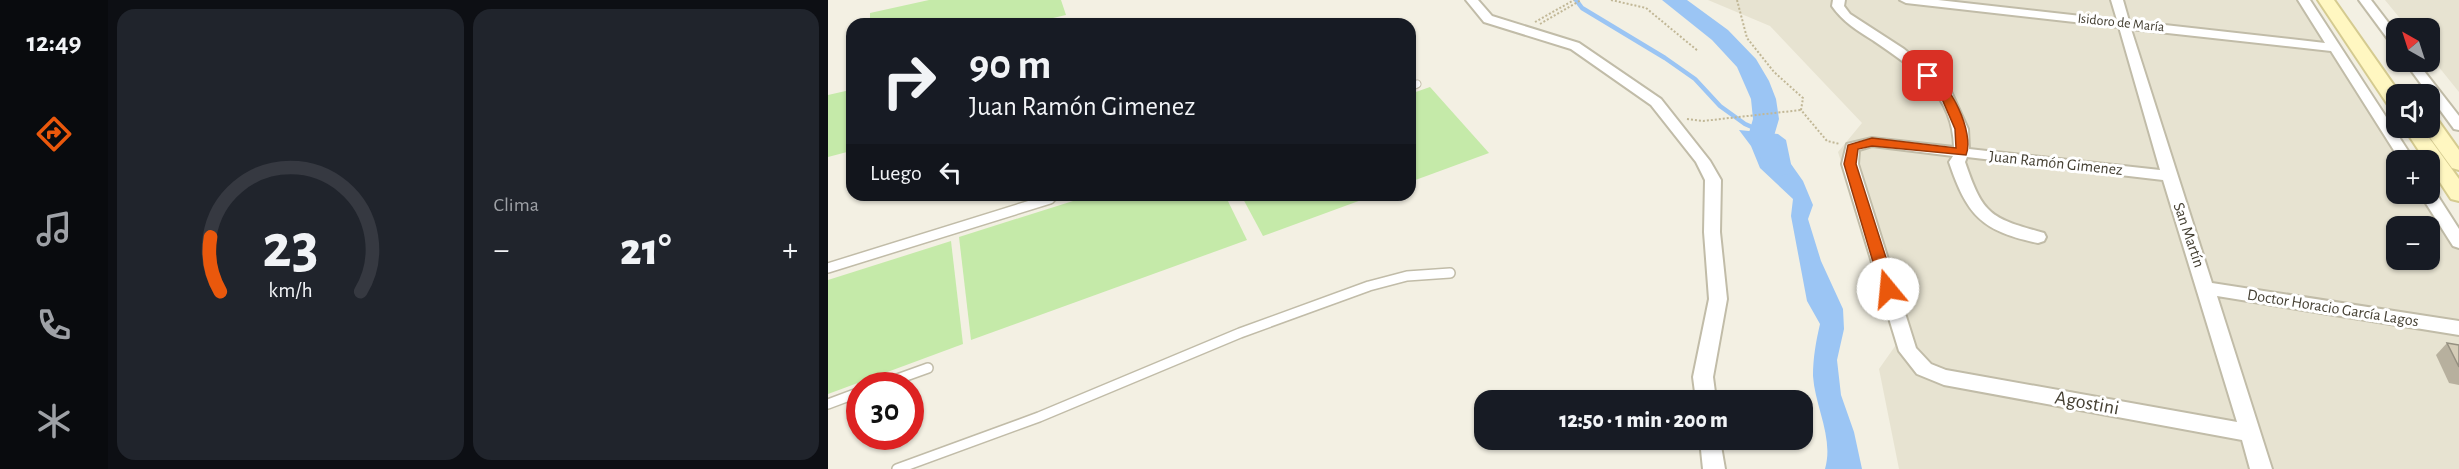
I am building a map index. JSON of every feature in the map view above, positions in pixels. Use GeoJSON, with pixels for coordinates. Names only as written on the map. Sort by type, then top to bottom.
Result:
{"type":"FeatureCollection","features":[{"type":"Feature","properties":{"kind":"main road"},"geometry":{"type":"LineString","coordinates":[[2326,0],[2386,88]]}},
{"type":"Feature","properties":{"kind":"main road"},"geometry":{"type":"LineString","coordinates":[[2342,0],[2403,84]]}},
{"type":"Feature","properties":{"kind":"main road"},"geometry":{"type":"LineString","coordinates":[[2431,138],[2459,194]]}},
{"type":"Feature","properties":{"kind":"main road"},"geometry":{"type":"LineString","coordinates":[[2436,138],[2459,164]]}},
{"type":"Feature","properties":{"kind":"street"},"geometry":{"type":"LineString","coordinates":[[1472,0],[1488,19],[1575,46],[1656,102],[1703,161],[1713,180],[1712,232],[1718,299],[1703,377],[1705,390]]}},
{"type":"Feature","properties":{"kind":"street"},"geometry":{"type":"LineString","coordinates":[[1839,0],[1838,6],[1846,17],[1899,52],[1944,90],[1961,129],[1962,153],[1958,162],[1968,195],[1977,208],[1994,221],[2017,233],[2038,237]]}},
{"type":"Feature","properties":{"kind":"street","name":"Isidoro de María"},"geometry":{"type":"LineString","coordinates":[[1906,0],[2123,22],[2336,48]]}},
{"type":"Feature","properties":{"kind":"street","name":"San Martín"},"geometry":{"type":"LineString","coordinates":[[2117,0],[2169,176],[2207,288],[2261,469]]}},
{"type":"Feature","properties":{"kind":"street"},"geometry":{"type":"LineString","coordinates":[[2304,0],[2401,150]]}},
{"type":"Feature","properties":{"kind":"street"},"geometry":{"type":"LineString","coordinates":[[2365,0],[2386,28]]}},
{"type":"Feature","properties":{"kind":"street"},"geometry":{"type":"LineString","coordinates":[[2418,72],[2459,127]]}},
{"type":"Feature","properties":{"kind":"street"},"geometry":{"type":"LineString","coordinates":[[2440,126],[2459,127]]}},
{"type":"Feature","properties":{"kind":"street","name":"Juan Ramón Gimenez"},"geometry":{"type":"LineString","coordinates":[[1852,147],[1872,142],[2169,176]]}},
{"type":"Feature","properties":{"kind":"street","name":"Agostini"},"geometry":{"type":"LineString","coordinates":[[1852,147],[1850,164],[1908,351],[1924,369],[1944,377],[2251,433]]}},
{"type":"Feature","properties":{"kind":"street"},"geometry":{"type":"LineString","coordinates":[[2434,204],[2459,242]]}},
{"type":"Feature","properties":{"kind":"street","name":"Doctor Horacio García Lagos"},"geometry":{"type":"LineString","coordinates":[[2207,288],[2459,328]]}},
{"type":"Feature","properties":{"kind":"street"},"geometry":{"type":"LineString","coordinates":[[1711,450],[1714,469]]}},
{"type":"Feature","properties":{"kind":"lane"},"geometry":{"type":"LineString","coordinates":[[828,268],[1043,201]]}},
{"type":"Feature","properties":{"kind":"lane"},"geometry":{"type":"LineString","coordinates":[[897,469],[1039,417],[1240,333],[1369,286],[1407,276],[1450,273]]}},
{"type":"Feature","properties":{"kind":"lane"},"geometry":{"type":"LineString","coordinates":[[917,372],[928,368]]}},
{"type":"Feature","properties":{"kind":"lane"},"geometry":{"type":"LineString","coordinates":[[828,404],[846,397]]}},
{"type":"Feature","properties":{"kind":"path"},"geometry":{"type":"LineString","coordinates":[[1543,17],[1574,0]]}},
{"type":"Feature","properties":{"kind":"path"},"geometry":{"type":"LineString","coordinates":[[1548,19],[1581,0]]}},
{"type":"Feature","properties":{"kind":"path"},"geometry":{"type":"LineString","coordinates":[[1611,0],[1646,8],[1698,51]]}},
{"type":"Feature","properties":{"kind":"path"},"geometry":{"type":"LineString","coordinates":[[1737,0],[1747,38],[1774,72],[1803,98],[1802,110],[1827,141],[1852,147]]}},
{"type":"Feature","properties":{"kind":"path"},"geometry":{"type":"LineString","coordinates":[[1703,121],[1802,110]]}},
{"type":"Feature","properties":{"kind":"shaded area"},"geometry":{"type":"Polygon","coordinates":[[[1708,0],[2298,0],[2386,134],[2386,138],[2389,138],[2396,150],[2386,150],[2386,204],[2432,204],[2440,216],[2386,216],[2386,270],[2440,270],[2440,216],[2459,245],[2459,469],[1899,469],[1879,369],[1898,342],[1838,152],[1862,123],[1770,26],[1708,0]]]}},
{"type":"Feature","properties":{"kind":"shaded area"},"geometry":{"type":"Polygon","coordinates":[[[2385,0],[2459,0],[2459,92],[2440,68],[2440,18],[2400,18],[2385,0]]]}},
{"type":"Feature","properties":{"kind":"green space"},"geometry":{"type":"Polygon","coordinates":[[[929,0],[1061,0],[1066,15],[1053,18],[870,18],[870,13],[929,0]]]}},
{"type":"Feature","properties":{"kind":"green space"},"geometry":{"type":"Polygon","coordinates":[[[1430,87],[1489,153],[1416,180],[1416,92],[1430,87]]]}},
{"type":"Feature","properties":{"kind":"green space"},"geometry":{"type":"Polygon","coordinates":[[[846,91],[846,152],[828,157],[828,95],[846,91]]]}},
{"type":"Feature","properties":{"kind":"green space"},"geometry":{"type":"Polygon","coordinates":[[[1073,201],[1228,201],[1247,240],[971,340],[959,237],[1073,201]]]}},
{"type":"Feature","properties":{"kind":"green space"},"geometry":{"type":"Polygon","coordinates":[[[1244,201],[1359,201],[1263,236],[1244,201]]]}},
{"type":"Feature","properties":{"kind":"green space"},"geometry":{"type":"Polygon","coordinates":[[[951,241],[963,344],[887,372],[846,372],[846,387],[828,394],[828,280],[951,241]]]}},
{"type":"Feature","properties":{"kind":"water"},"geometry":{"type":"Polygon","coordinates":[[[1739,130],[1778,134],[1786,140],[1791,164],[1803,181],[1813,205],[1808,219],[1821,261],[1843,309],[1844,329],[1837,360],[1841,395],[1854,432],[1862,469],[1825,469],[1826,434],[1813,376],[1820,324],[1807,301],[1791,216],[1793,199],[1760,168],[1751,146],[1739,130]]]}},
{"type":"Feature","properties":{"kind":"building"},"geometry":{"type":"Polygon","coordinates":[[[2447,343],[2459,345],[2459,367],[2447,343]]]}},
{"type":"Feature","properties":{"kind":"waterway"},"geometry":{"type":"LineString","coordinates":[[1576,0],[1582,8],[1665,58],[1695,79],[1720,106],[1745,124],[1761,131]]}},
{"type":"Feature","properties":{"kind":"waterway"},"geometry":{"type":"LineString","coordinates":[[1673,0],[1705,22],[1735,49],[1747,64],[1764,99],[1766,119],[1761,136],[1779,168]]}},
{"type":"Feature","properties":{"kind":"route"},"geometry":{"type":"LineString","coordinates":[[1888,289],[1850,164],[1852,147],[1872,142],[1962,153],[1961,129],[1944,90],[1928,76]]}}]}
